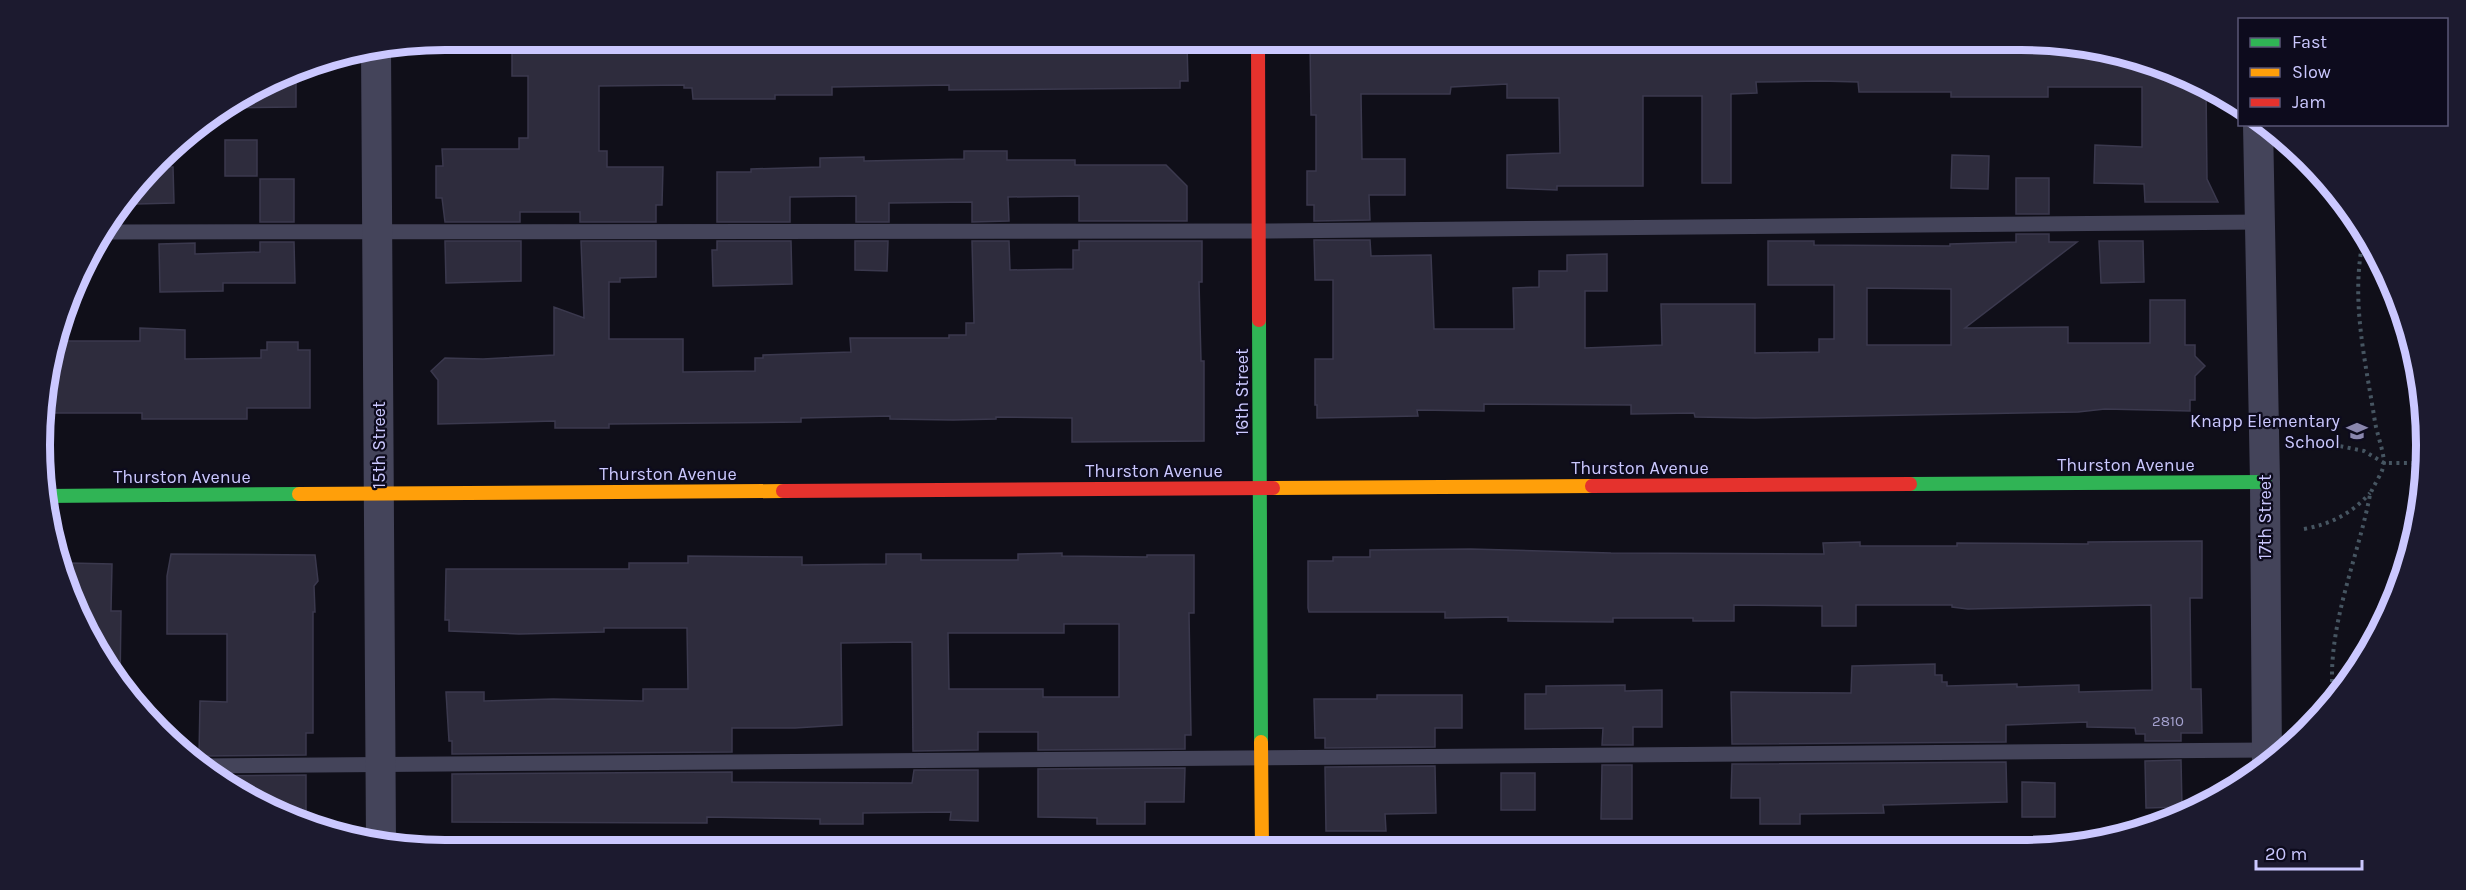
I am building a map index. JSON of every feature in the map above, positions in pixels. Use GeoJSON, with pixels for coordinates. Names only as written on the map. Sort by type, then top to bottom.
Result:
{"type":"FeatureCollection","features":[{"type":"Feature","properties":{"kind":"street","name":"16th Street"},"geometry":{"type":"LineString","coordinates":[[1258,50],[1262,840]]}},
{"type":"Feature","properties":{"kind":"street","name":"15th Street"},"geometry":{"type":"LineString","coordinates":[[376,56],[381,835]]}},
{"type":"Feature","properties":{"kind":"street","name":"17th Street"},"geometry":{"type":"LineString","coordinates":[[2258,128],[2265,482],[2267,755]]}},
{"type":"Feature","properties":{"kind":"street","name":"Thurston Avenue"},"geometry":{"type":"LineString","coordinates":[[53,496],[2265,482]]}},
{"type":"Feature","properties":{"kind":"lane"},"geometry":{"type":"LineString","coordinates":[[112,232],[1259,231],[2260,222]]}},
{"type":"Feature","properties":{"kind":"lane"},"geometry":{"type":"LineString","coordinates":[[214,766],[1262,758],[2264,757]]}},
{"type":"Feature","properties":{"kind":"path"},"geometry":{"type":"LineString","coordinates":[[2333,688],[2333,660],[2339,613],[2371,492],[2384,463],[2360,335],[2359,256],[2362,244]]}},
{"type":"Feature","properties":{"kind":"path"},"geometry":{"type":"LineString","coordinates":[[2303,442],[2364,451],[2384,463],[2416,463]]}},
{"type":"Feature","properties":{"kind":"path"},"geometry":{"type":"LineString","coordinates":[[2304,530],[2326,525],[2348,513],[2371,492]]}},
{"type":"Feature","properties":{"kind":"building"},"geometry":{"type":"Polygon","coordinates":[[[512,50],[1187,50],[1188,81],[1180,81],[1180,88],[949,90],[949,85],[832,87],[832,95],[775,95],[775,99],[693,99],[692,88],[684,88],[684,85],[599,86],[599,151],[607,151],[607,167],[663,167],[662,205],[656,205],[656,222],[580,222],[580,212],[520,212],[520,222],[445,222],[442,198],[436,198],[436,166],[443,166],[442,149],[519,149],[519,138],[528,138],[528,76],[512,76],[512,50]]]}},
{"type":"Feature","properties":{"kind":"building"},"geometry":{"type":"Polygon","coordinates":[[[1310,50],[2047,50],[2098,57],[2148,70],[2206,95],[2207,179],[2218,202],[2145,202],[2144,184],[2094,183],[2095,145],[2142,147],[2142,87],[2048,87],[2048,97],[1951,97],[1951,92],[1859,92],[1858,82],[1756,82],[1757,93],[1731,94],[1731,183],[1702,183],[1702,96],[1643,96],[1643,186],[1557,186],[1557,190],[1507,188],[1507,155],[1560,153],[1559,98],[1507,98],[1507,84],[1451,87],[1450,94],[1361,94],[1362,159],[1405,159],[1405,195],[1369,195],[1370,220],[1314,221],[1314,205],[1307,205],[1307,171],[1316,171],[1316,115],[1311,115],[1310,50]]]}},
{"type":"Feature","properties":{"kind":"building"},"geometry":{"type":"Polygon","coordinates":[[[296,79],[296,107],[238,108],[296,79]]]}},
{"type":"Feature","properties":{"kind":"building"},"geometry":{"type":"Polygon","coordinates":[[[225,140],[257,140],[257,176],[225,176],[225,140]]]}},
{"type":"Feature","properties":{"kind":"building"},"geometry":{"type":"Polygon","coordinates":[[[964,151],[1007,151],[1007,160],[1075,160],[1075,165],[1166,165],[1187,186],[1187,221],[1079,221],[1079,196],[1008,197],[1009,221],[972,222],[972,202],[889,203],[889,222],[856,222],[856,196],[790,197],[790,222],[717,222],[717,172],[820,167],[820,158],[864,157],[864,161],[964,159],[964,151]]]}},
{"type":"Feature","properties":{"kind":"building"},"geometry":{"type":"Polygon","coordinates":[[[1952,155],[1989,156],[1988,189],[1951,188],[1952,155]]]}},
{"type":"Feature","properties":{"kind":"building"},"geometry":{"type":"Polygon","coordinates":[[[163,167],[173,167],[174,203],[137,204],[137,197],[163,167]]]}},
{"type":"Feature","properties":{"kind":"building"},"geometry":{"type":"Polygon","coordinates":[[[2016,178],[2049,178],[2049,214],[2016,214],[2016,178]]]}},
{"type":"Feature","properties":{"kind":"building"},"geometry":{"type":"Polygon","coordinates":[[[260,179],[294,179],[294,222],[260,222],[260,179]]]}},
{"type":"Feature","properties":{"kind":"building"},"geometry":{"type":"Polygon","coordinates":[[[2016,234],[2049,234],[2049,242],[2077,242],[1965,328],[2068,327],[2068,343],[2150,343],[2150,300],[2185,300],[2185,345],[2195,345],[2195,356],[2205,366],[2195,376],[2195,400],[2190,400],[2190,411],[2105,409],[2078,412],[1755,418],[1695,417],[1694,413],[1631,414],[1631,405],[1484,404],[1484,411],[1417,410],[1418,416],[1317,418],[1315,359],[1333,359],[1333,280],[1315,280],[1314,240],[1370,240],[1371,256],[1431,255],[1434,329],[1514,329],[1513,288],[1539,287],[1539,271],[1567,271],[1567,255],[1607,254],[1607,291],[1585,291],[1585,348],[1662,345],[1661,304],[1755,304],[1755,353],[1819,352],[1819,339],[1834,339],[1834,285],[1768,285],[1768,241],[1814,241],[1814,245],[1950,246],[1950,244],[2016,242],[2016,234]],[[1867,288],[1867,345],[1951,345],[1951,289],[1867,288]]]}},
{"type":"Feature","properties":{"kind":"building"},"geometry":{"type":"Polygon","coordinates":[[[445,241],[521,241],[521,281],[446,283],[445,241]]]}},
{"type":"Feature","properties":{"kind":"building"},"geometry":{"type":"Polygon","coordinates":[[[581,241],[656,241],[656,277],[620,278],[620,282],[609,282],[609,339],[683,339],[683,372],[755,371],[755,358],[763,358],[763,355],[851,352],[850,338],[949,338],[949,335],[966,335],[966,323],[974,323],[972,241],[1009,241],[1010,270],[1073,269],[1073,250],[1079,250],[1079,241],[1202,241],[1202,282],[1199,282],[1201,361],[1204,361],[1204,441],[1072,442],[1072,418],[996,417],[996,419],[953,420],[890,419],[890,416],[801,418],[801,422],[609,424],[609,428],[555,428],[555,421],[438,424],[438,380],[431,371],[445,358],[483,359],[554,355],[554,307],[584,318],[581,241]]]}},
{"type":"Feature","properties":{"kind":"building"},"geometry":{"type":"Polygon","coordinates":[[[717,241],[791,241],[792,284],[713,286],[712,250],[717,250],[717,241]]]}},
{"type":"Feature","properties":{"kind":"building"},"geometry":{"type":"Polygon","coordinates":[[[855,241],[888,241],[887,271],[855,270],[855,241]]]}},
{"type":"Feature","properties":{"kind":"building"},"geometry":{"type":"Polygon","coordinates":[[[2099,241],[2143,241],[2144,282],[2101,283],[2099,241]]]}},
{"type":"Feature","properties":{"kind":"building"},"geometry":{"type":"Polygon","coordinates":[[[260,242],[294,242],[295,283],[223,283],[223,291],[160,292],[159,244],[195,243],[195,254],[260,252],[260,242]]]}},
{"type":"Feature","properties":{"kind":"building"},"geometry":{"type":"Polygon","coordinates":[[[140,328],[185,330],[185,359],[261,358],[261,350],[267,350],[267,342],[298,342],[298,350],[310,350],[310,408],[247,408],[247,419],[142,419],[142,413],[51,413],[64,341],[140,341],[140,328]]]}},
{"type":"Feature","properties":{"kind":"building"},"geometry":{"type":"Polygon","coordinates":[[[2202,541],[2202,598],[2190,598],[2191,689],[2201,689],[2202,733],[2181,733],[2181,741],[2145,741],[2145,734],[2136,734],[2135,728],[2087,727],[2087,722],[2006,725],[2006,742],[1732,744],[1731,692],[1851,693],[1852,666],[1935,664],[1935,675],[1942,675],[1942,682],[1947,682],[1947,686],[2079,685],[2079,692],[2152,690],[2151,605],[1968,609],[1952,607],[1952,605],[1856,605],[1856,626],[1822,626],[1822,606],[1734,605],[1734,621],[1693,621],[1693,618],[1613,618],[1613,622],[1508,621],[1508,617],[1445,618],[1445,612],[1309,612],[1308,608],[1308,561],[1333,561],[1333,557],[1370,557],[1370,550],[1471,549],[1611,553],[1824,554],[1823,543],[1860,542],[1860,546],[1957,546],[1957,543],[2088,544],[2088,542],[2202,541]]]}},
{"type":"Feature","properties":{"kind":"building"},"geometry":{"type":"Polygon","coordinates":[[[1062,553],[1062,556],[1147,557],[1147,555],[1194,555],[1194,613],[1189,613],[1191,735],[1185,735],[1185,749],[1038,750],[1038,732],[978,732],[978,750],[913,751],[912,642],[841,643],[842,725],[732,728],[732,752],[452,754],[446,692],[484,692],[484,701],[553,699],[643,701],[643,689],[688,689],[687,628],[604,628],[604,632],[519,634],[449,631],[449,620],[445,620],[446,569],[629,569],[629,563],[688,563],[688,556],[802,557],[802,565],[886,564],[886,554],[921,554],[921,560],[1018,560],[1018,554],[1062,553]],[[1064,624],[1064,633],[948,633],[949,689],[1043,689],[1043,697],[1119,697],[1119,624],[1064,624]]]}},
{"type":"Feature","properties":{"kind":"building"},"geometry":{"type":"Polygon","coordinates":[[[171,554],[315,555],[318,581],[314,586],[315,612],[313,612],[313,733],[306,733],[306,755],[199,755],[200,701],[227,702],[227,634],[167,634],[167,576],[171,554]]]}},
{"type":"Feature","properties":{"kind":"building"},"geometry":{"type":"Polygon","coordinates":[[[70,563],[112,564],[111,611],[121,611],[120,671],[90,620],[70,570],[70,563]]]}},
{"type":"Feature","properties":{"kind":"building"},"geometry":{"type":"Polygon","coordinates":[[[1625,685],[1625,691],[1662,690],[1662,727],[1633,727],[1633,745],[1602,745],[1603,728],[1525,729],[1525,694],[1546,694],[1546,686],[1625,685]]]}},
{"type":"Feature","properties":{"kind":"building"},"geometry":{"type":"Polygon","coordinates":[[[1377,695],[1462,695],[1462,728],[1435,728],[1435,747],[1325,748],[1325,738],[1315,738],[1314,699],[1377,699],[1377,695]]]}},
{"type":"Feature","properties":{"kind":"building"},"geometry":{"type":"Polygon","coordinates":[[[2181,760],[2182,806],[2146,808],[2145,761],[2181,760]]]}},
{"type":"Feature","properties":{"kind":"building"},"geometry":{"type":"Polygon","coordinates":[[[2006,762],[2007,802],[1883,805],[1884,813],[1800,814],[1800,824],[1760,824],[1760,798],[1731,798],[1732,764],[2006,762]]]}},
{"type":"Feature","properties":{"kind":"building"},"geometry":{"type":"Polygon","coordinates":[[[1602,765],[1632,765],[1632,819],[1601,819],[1602,765]]]}},
{"type":"Feature","properties":{"kind":"building"},"geometry":{"type":"Polygon","coordinates":[[[1435,766],[1436,813],[1385,814],[1386,831],[1326,831],[1325,767],[1435,766]]]}},
{"type":"Feature","properties":{"kind":"building"},"geometry":{"type":"Polygon","coordinates":[[[1185,768],[1184,802],[1145,802],[1145,824],[1097,824],[1097,818],[1038,817],[1038,769],[1185,768]]]}},
{"type":"Feature","properties":{"kind":"building"},"geometry":{"type":"Polygon","coordinates":[[[914,770],[978,770],[978,821],[950,820],[951,812],[863,813],[863,824],[820,824],[820,819],[707,817],[707,823],[452,822],[452,774],[732,772],[732,782],[912,783],[914,770]]]}},
{"type":"Feature","properties":{"kind":"building"},"geometry":{"type":"Polygon","coordinates":[[[1501,773],[1535,773],[1535,810],[1501,810],[1501,773]]]}},
{"type":"Feature","properties":{"kind":"building"},"geometry":{"type":"Polygon","coordinates":[[[306,775],[306,815],[270,800],[228,776],[306,775]]]}},
{"type":"Feature","properties":{"kind":"building"},"geometry":{"type":"Polygon","coordinates":[[[2022,782],[2055,783],[2055,817],[2022,817],[2022,782]]]}},
{"type":"Feature","properties":{"kind":"traffic: fast"},"geometry":{"type":"LineString","coordinates":[[1259,320],[1261,742]]}},
{"type":"Feature","properties":{"kind":"traffic: fast"},"geometry":{"type":"LineString","coordinates":[[1910,484],[2265,482]]}},
{"type":"Feature","properties":{"kind":"traffic: fast"},"geometry":{"type":"LineString","coordinates":[[53,496],[299,494]]}},
{"type":"Feature","properties":{"kind":"traffic: slow"},"geometry":{"type":"LineString","coordinates":[[1273,488],[1592,486]]}},
{"type":"Feature","properties":{"kind":"traffic: slow"},"geometry":{"type":"LineString","coordinates":[[299,494],[783,491]]}},
{"type":"Feature","properties":{"kind":"traffic: slow"},"geometry":{"type":"LineString","coordinates":[[1261,742],[1262,840]]}},
{"type":"Feature","properties":{"kind":"traffic: jam"},"geometry":{"type":"LineString","coordinates":[[1258,50],[1259,320]]}},
{"type":"Feature","properties":{"kind":"traffic: jam"},"geometry":{"type":"LineString","coordinates":[[1592,486],[1910,484]]}},
{"type":"Feature","properties":{"kind":"traffic: jam"},"geometry":{"type":"LineString","coordinates":[[783,491],[1273,488]]}},
{"type":"Feature","properties":{"kind":"place","name":"Knapp Elementary School"},"geometry":{"type":"Point","coordinates":[2357,431]}}]}
